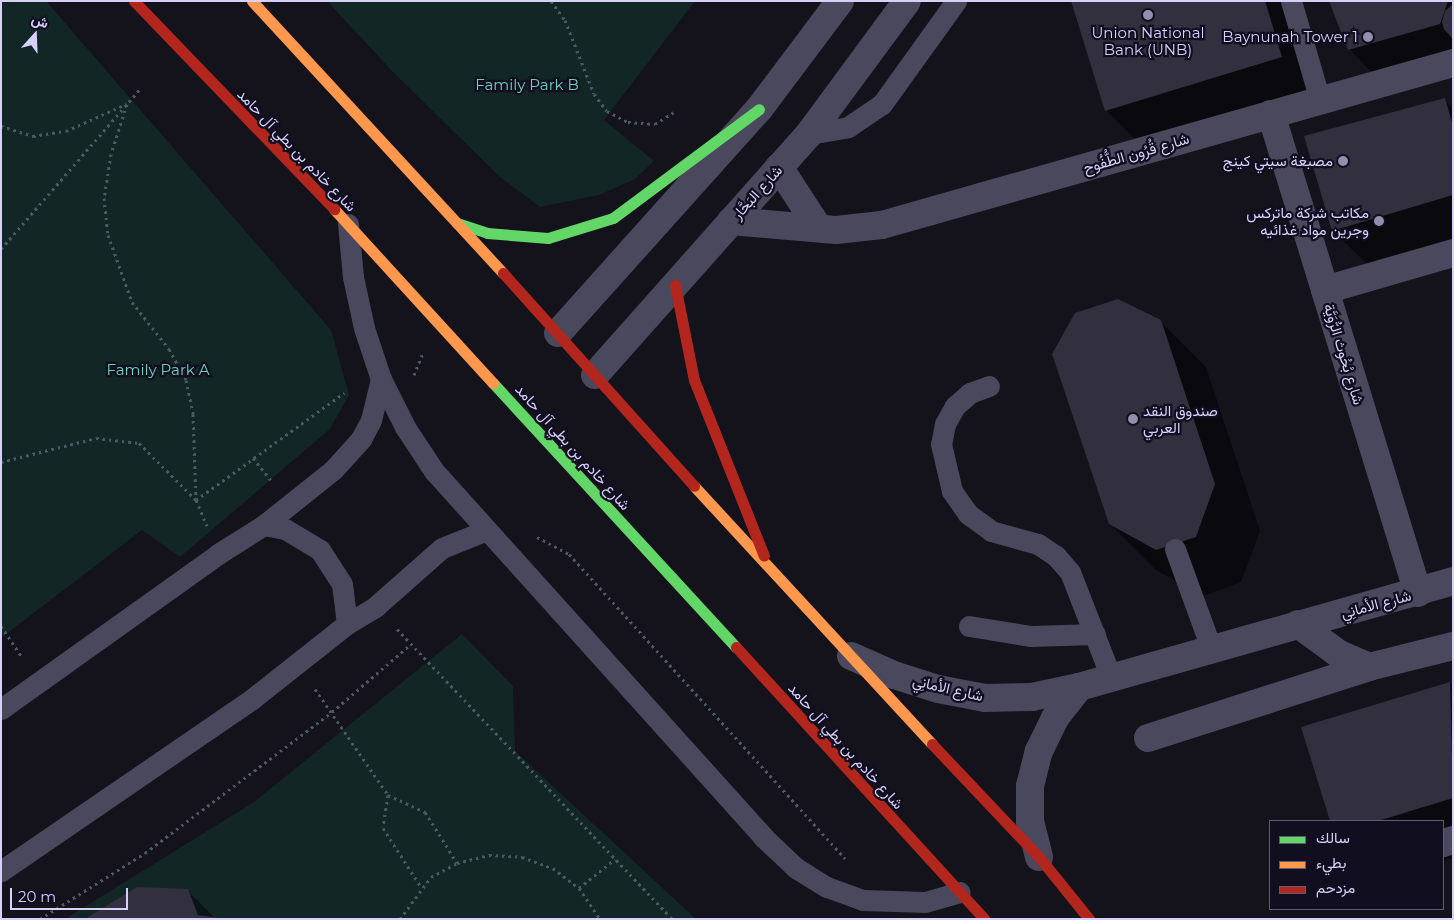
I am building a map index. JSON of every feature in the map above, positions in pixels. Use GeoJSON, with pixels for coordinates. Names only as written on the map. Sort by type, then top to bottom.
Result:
{"type":"FeatureCollection","features":[{"type":"Feature","properties":{"kind":"street","name":"شارع خادم بن بطي آل حامد"},"geometry":{"type":"LineString","coordinates":[[134,1],[348,224],[436,319],[984,919]]}},
{"type":"Feature","properties":{"kind":"street"},"geometry":{"type":"LineString","coordinates":[[252,1],[454,223],[558,333],[770,572],[1039,858],[1089,917]]}},
{"type":"Feature","properties":{"kind":"street"},"geometry":{"type":"LineString","coordinates":[[558,333],[759,109],[840,1]]}},
{"type":"Feature","properties":{"kind":"street","name":"شارع البَحَّار"},"geometry":{"type":"LineString","coordinates":[[595,375],[809,134],[907,1]]}},
{"type":"Feature","properties":{"kind":"street","name":"شارع قُرُون الطُّفُوح"},"geometry":{"type":"LineString","coordinates":[[731,221],[852,230],[882,225],[1453,63]]}},
{"type":"Feature","properties":{"kind":"street"},"geometry":{"type":"LineString","coordinates":[[454,223],[487,233],[548,238],[613,218],[759,109]]}},
{"type":"Feature","properties":{"kind":"street","name":"شارع بُحُوث الرُّوَيَّة"},"geometry":{"type":"LineString","coordinates":[[1270,114],[1418,593]]}},
{"type":"Feature","properties":{"kind":"street"},"geometry":{"type":"LineString","coordinates":[[779,167],[818,228]]}},
{"type":"Feature","properties":{"kind":"street"},"geometry":{"type":"LineString","coordinates":[[1325,290],[1453,252]]}},
{"type":"Feature","properties":{"kind":"street"},"geometry":{"type":"LineString","coordinates":[[675,285],[694,380],[770,572]]}},
{"type":"Feature","properties":{"kind":"street","name":"شارع الأمانِي"},"geometry":{"type":"LineString","coordinates":[[851,656],[894,675],[938,689],[985,698],[1032,697],[1111,678],[1211,648],[1418,593],[1453,581]]}},
{"type":"Feature","properties":{"kind":"street"},"geometry":{"type":"LineString","coordinates":[[1298,624],[1339,654],[1369,667]]}},
{"type":"Feature","properties":{"kind":"street"},"geometry":{"type":"LineString","coordinates":[[1148,738],[1369,667],[1453,646]]}},
{"type":"Feature","properties":{"kind":"street"},"geometry":{"type":"LineString","coordinates":[[1039,858],[1030,822],[1030,786],[1039,750],[1055,718],[1078,687]]}},
{"type":"Feature","properties":{"kind":"lane"},"geometry":{"type":"LineString","coordinates":[[809,134],[848,127],[882,104],[956,1]]}},
{"type":"Feature","properties":{"kind":"lane"},"geometry":{"type":"LineString","coordinates":[[1290,1],[1320,100]]}},
{"type":"Feature","properties":{"kind":"lane"},"geometry":{"type":"LineString","coordinates":[[348,224],[353,277],[364,328],[381,378],[405,427],[434,471],[484,531],[762,838],[802,872],[827,887],[863,900],[925,902],[960,892]]}},
{"type":"Feature","properties":{"kind":"lane"},"geometry":{"type":"LineString","coordinates":[[1,709],[218,554],[264,525],[348,456],[371,420],[381,378]]}},
{"type":"Feature","properties":{"kind":"lane"},"geometry":{"type":"LineString","coordinates":[[989,386],[965,398],[955,406],[945,424],[941,444],[952,491],[968,514],[991,531],[1038,544],[1056,556],[1070,572],[1111,678]]}},
{"type":"Feature","properties":{"kind":"lane"},"geometry":{"type":"LineString","coordinates":[[264,525],[297,534],[320,550],[342,584],[347,624]]}},
{"type":"Feature","properties":{"kind":"lane"},"geometry":{"type":"LineString","coordinates":[[1,871],[252,699],[347,624],[375,607],[442,548],[484,531]]}},
{"type":"Feature","properties":{"kind":"lane"},"geometry":{"type":"LineString","coordinates":[[1175,549],[1211,648]]}},
{"type":"Feature","properties":{"kind":"lane"},"geometry":{"type":"LineString","coordinates":[[969,626],[1031,636],[1095,634]]}},
{"type":"Feature","properties":{"kind":"path"},"geometry":{"type":"LineString","coordinates":[[552,1],[565,20],[594,94],[607,111],[628,122],[655,124],[674,112]]}},
{"type":"Feature","properties":{"kind":"path"},"geometry":{"type":"LineString","coordinates":[[1,249],[140,89]]}},
{"type":"Feature","properties":{"kind":"path"},"geometry":{"type":"LineString","coordinates":[[1,126],[33,136],[66,131],[127,104]]}},
{"type":"Feature","properties":{"kind":"path"},"geometry":{"type":"LineString","coordinates":[[127,104],[111,154],[104,198],[108,235],[132,302],[169,349],[186,380],[193,414],[196,500]]}},
{"type":"Feature","properties":{"kind":"path"},"geometry":{"type":"LineString","coordinates":[[196,500],[359,382],[381,378],[413,377],[436,319]]}},
{"type":"Feature","properties":{"kind":"path"},"geometry":{"type":"LineString","coordinates":[[1,462],[96,438],[140,443],[196,500]]}},
{"type":"Feature","properties":{"kind":"path"},"geometry":{"type":"LineString","coordinates":[[534,535],[569,554],[864,879],[863,900]]}},
{"type":"Feature","properties":{"kind":"path"},"geometry":{"type":"LineString","coordinates":[[375,607],[672,919]]}},
{"type":"Feature","properties":{"kind":"path"},"geometry":{"type":"LineString","coordinates":[[40,919],[145,853],[332,712],[411,644]]}},
{"type":"Feature","properties":{"kind":"path"},"geometry":{"type":"LineString","coordinates":[[296,664],[332,712],[388,795],[425,812],[457,863]]}},
{"type":"Feature","properties":{"kind":"path"},"geometry":{"type":"LineString","coordinates":[[388,795],[384,828],[421,887]]}},
{"type":"Feature","properties":{"kind":"path"},"geometry":{"type":"LineString","coordinates":[[400,919],[421,887],[457,863],[489,855],[522,857],[553,868],[580,888],[600,919]]}},
{"type":"Feature","properties":{"kind":"path"},"geometry":{"type":"LineString","coordinates":[[580,888],[615,859]]}},
{"type":"Feature","properties":{"kind":"green space","name":"Family Park A"},"geometry":{"type":"Polygon","coordinates":[[[1,1],[46,1],[331,330],[349,395],[330,429],[180,557],[142,530],[1,638],[1,1]]]}},
{"type":"Feature","properties":{"kind":"green space","name":"Family Park B"},"geometry":{"type":"Polygon","coordinates":[[[327,1],[695,1],[604,120],[654,161],[635,179],[599,195],[540,207],[500,177],[393,72],[327,1]]]}},
{"type":"Feature","properties":{"kind":"green space"},"geometry":{"type":"Polygon","coordinates":[[[462,634],[513,686],[515,751],[696,919],[65,919],[254,802],[462,634]]]}},
{"type":"Feature","properties":{"kind":"building"},"geometry":{"type":"Polygon","coordinates":[[[1071,1],[1265,1],[1282,57],[1105,111],[1071,1]]]}},
{"type":"Feature","properties":{"kind":"building","name":"Baynunah Tower 1"},"geometry":{"type":"Polygon","coordinates":[[[1329,1],[1448,1],[1440,24],[1348,50],[1329,1]]]}},
{"type":"Feature","properties":{"kind":"building"},"geometry":{"type":"Polygon","coordinates":[[[1453,4],[1453,39],[1444,29],[1442,22],[1445,11],[1453,4]]]}},
{"type":"Feature","properties":{"kind":"building"},"geometry":{"type":"Polygon","coordinates":[[[1445,98],[1453,126],[1453,195],[1332,231],[1304,136],[1445,98]]]}},
{"type":"Feature","properties":{"kind":"building","name":"صندوق النقد العربي"},"geometry":{"type":"Polygon","coordinates":[[[1118,299],[1161,320],[1215,484],[1196,537],[1156,550],[1109,524],[1052,354],[1075,313],[1118,299]]]}},
{"type":"Feature","properties":{"kind":"building"},"geometry":{"type":"Polygon","coordinates":[[[1450,682],[1453,798],[1381,820],[1330,820],[1301,727],[1450,682]]]}},
{"type":"Feature","properties":{"kind":"building"},"geometry":{"type":"Polygon","coordinates":[[[137,887],[188,889],[198,915],[226,919],[85,919],[137,887]]]}},
{"type":"Feature","properties":{"kind":"traffic: fast"},"geometry":{"type":"LineString","coordinates":[[457,223],[487,233],[548,238],[613,218],[759,109]]}},
{"type":"Feature","properties":{"kind":"traffic: fast"},"geometry":{"type":"LineString","coordinates":[[493,383],[736,647]]}},
{"type":"Feature","properties":{"kind":"traffic: slow"},"geometry":{"type":"LineString","coordinates":[[252,1],[503,273]]}},
{"type":"Feature","properties":{"kind":"traffic: slow"},"geometry":{"type":"LineString","coordinates":[[334,209],[493,383]]}},
{"type":"Feature","properties":{"kind":"traffic: slow"},"geometry":{"type":"LineString","coordinates":[[694,486],[932,744]]}},
{"type":"Feature","properties":{"kind":"traffic: jam"},"geometry":{"type":"LineString","coordinates":[[134,1],[334,209]]}},
{"type":"Feature","properties":{"kind":"traffic: jam"},"geometry":{"type":"LineString","coordinates":[[503,273],[694,486]]}},
{"type":"Feature","properties":{"kind":"traffic: jam"},"geometry":{"type":"LineString","coordinates":[[675,285],[694,380],[764,556]]}},
{"type":"Feature","properties":{"kind":"traffic: jam"},"geometry":{"type":"LineString","coordinates":[[736,647],[984,919]]}},
{"type":"Feature","properties":{"kind":"traffic: jam"},"geometry":{"type":"LineString","coordinates":[[932,744],[1039,857],[1089,919]]}},
{"type":"Feature","properties":{"kind":"place","name":"Union National Bank (UNB)"},"geometry":{"type":"Point","coordinates":[1148,15]}},
{"type":"Feature","properties":{"kind":"place","name":"Baynunah Tower 1"},"geometry":{"type":"Point","coordinates":[1368,37]}},
{"type":"Feature","properties":{"kind":"place","name":"مصبغة سيتي كينج"},"geometry":{"type":"Point","coordinates":[1343,161]}},
{"type":"Feature","properties":{"kind":"place","name":"مكاتب شركة ماتركس وجرين مواد غذائيه"},"geometry":{"type":"Point","coordinates":[1379,221]}},
{"type":"Feature","properties":{"kind":"place","name":"صندوق النقد العربي"},"geometry":{"type":"Point","coordinates":[1133,419]}}]}
